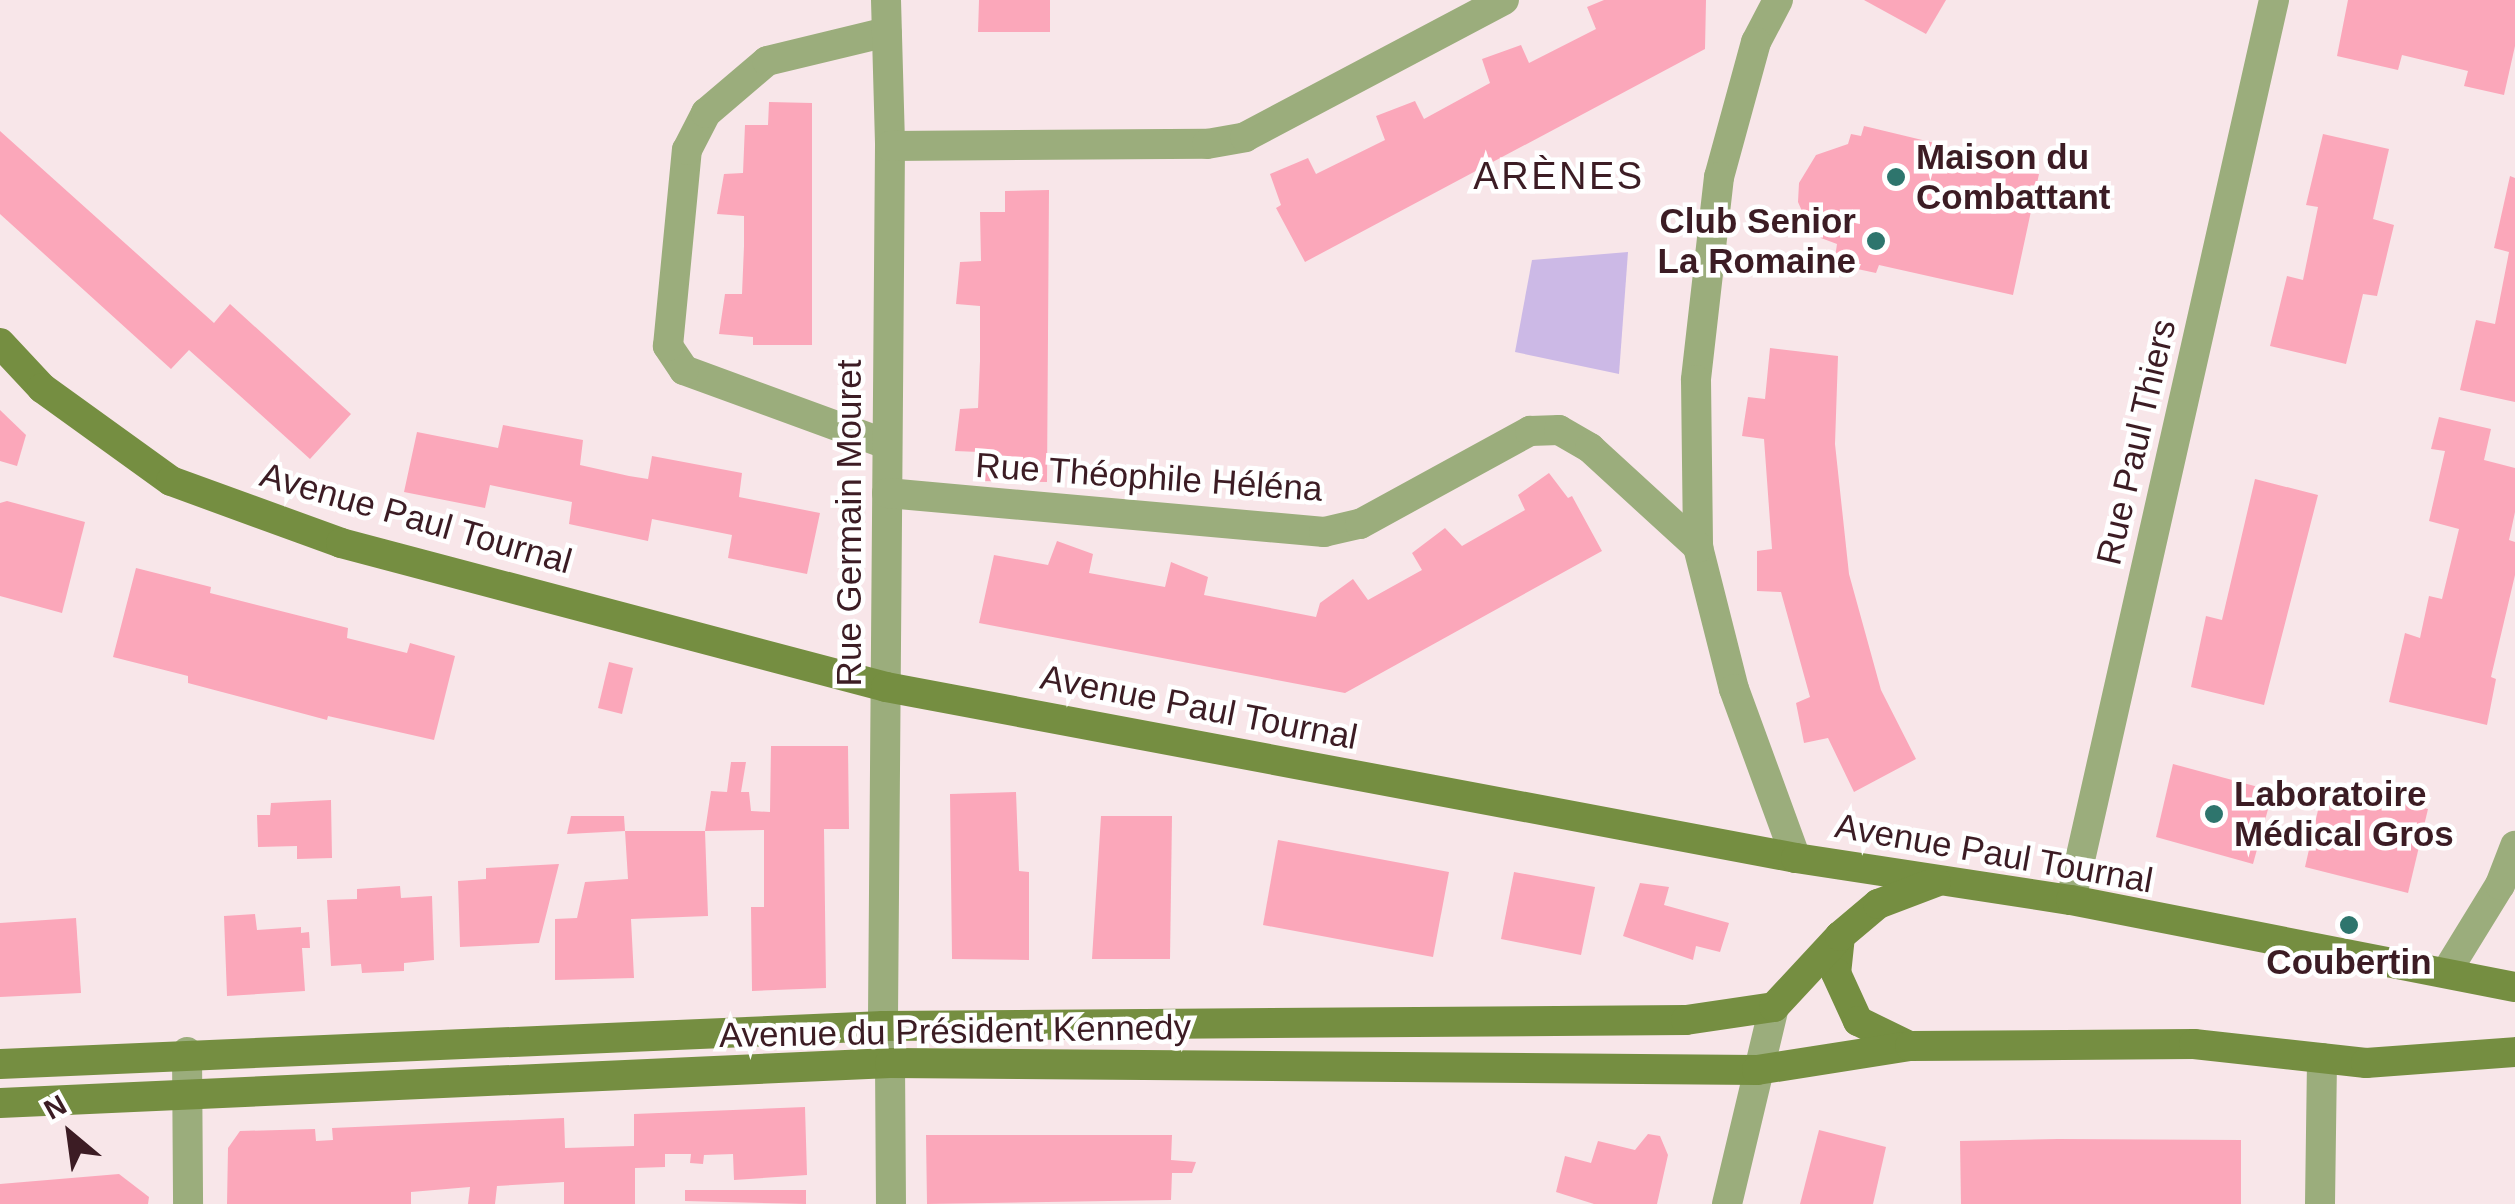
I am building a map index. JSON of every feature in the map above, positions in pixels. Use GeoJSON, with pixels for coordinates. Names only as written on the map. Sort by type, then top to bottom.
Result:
{"type":"FeatureCollection","features":[{"type":"Feature","properties":{"kind":"main road","name":"Avenue Paul Tournal"},"geometry":{"type":"LineString","coordinates":[[0,343],[42,388],[170,481],[341,543],[886,686],[1796,858],[2071,900],[2515,987]]}},
{"type":"Feature","properties":{"kind":"main road"},"geometry":{"type":"LineString","coordinates":[[1774,1006],[1840,936],[1878,904],[1938,881]]}},
{"type":"Feature","properties":{"kind":"main road","name":"Avenue du Président Kennedy"},"geometry":{"type":"LineString","coordinates":[[1840,936],[1836,973],[1858,1020],[1910,1046]]}},
{"type":"Feature","properties":{"kind":"main road","name":"Avenue du Président Kennedy"},"geometry":{"type":"LineString","coordinates":[[0,1064],[187,1052],[887,1045],[1686,1020],[1774,1006]]}},
{"type":"Feature","properties":{"kind":"main road","name":"Avenue du Président Kennedy"},"geometry":{"type":"LineString","coordinates":[[0,1103],[887,1045],[1758,1070],[1910,1046],[2194,1044],[2366,1063],[2515,1052]]}},
{"type":"Feature","properties":{"kind":"street","name":"Rue Germain Mouret"},"geometry":{"type":"LineString","coordinates":[[886,0],[890,146],[886,686],[891,1204]]}},
{"type":"Feature","properties":{"kind":"street"},"geometry":{"type":"LineString","coordinates":[[890,146],[1207,144],[1245,136],[1504,0]]}},
{"type":"Feature","properties":{"kind":"street"},"geometry":{"type":"LineString","coordinates":[[1778,0],[1756,42],[1718,177],[1696,380],[1698,547],[1734,689],[1796,858]]}},
{"type":"Feature","properties":{"kind":"street","name":"Rue Paul Thiers"},"geometry":{"type":"LineString","coordinates":[[2071,900],[2274,0]]}},
{"type":"Feature","properties":{"kind":"street"},"geometry":{"type":"LineString","coordinates":[[886,444],[684,370],[668,346],[688,150],[706,113],[767,61],[887,32]]}},
{"type":"Feature","properties":{"kind":"street","name":"Rue Théophile Héléna"},"geometry":{"type":"LineString","coordinates":[[887,494],[1324,532],[1360,524],[1530,430],[1559,430],[1590,448],[1698,547]]}},
{"type":"Feature","properties":{"kind":"street"},"geometry":{"type":"LineString","coordinates":[[2447,972],[2500,885],[2515,846]]}},
{"type":"Feature","properties":{"kind":"street"},"geometry":{"type":"LineString","coordinates":[[1726,1204],[1774,1006]]}},
{"type":"Feature","properties":{"kind":"street"},"geometry":{"type":"LineString","coordinates":[[187,1052],[188,1204]]}},
{"type":"Feature","properties":{"kind":"street"},"geometry":{"type":"LineString","coordinates":[[2320,1204],[2322,1058]]}},
{"type":"Feature","properties":{"kind":"shaded area"},"geometry":{"type":"Polygon","coordinates":[[[1628,252],[1619,374],[1515,352],[1532,260],[1628,252]]]}},
{"type":"Feature","properties":{"kind":"building"},"geometry":{"type":"Polygon","coordinates":[[[979,0],[1050,0],[1050,32],[978,32],[979,0]]]}},
{"type":"Feature","properties":{"kind":"building"},"geometry":{"type":"Polygon","coordinates":[[[1604,0],[1706,0],[1705,49],[1305,262],[1276,208],[1281,205],[1270,174],[1308,158],[1316,174],[1385,140],[1376,116],[1415,101],[1424,119],[1490,83],[1482,59],[1521,45],[1529,63],[1596,29],[1587,7],[1604,0]]]}},
{"type":"Feature","properties":{"kind":"building"},"geometry":{"type":"Polygon","coordinates":[[[1864,0],[1946,0],[1926,34],[1864,0]]]}},
{"type":"Feature","properties":{"kind":"building"},"geometry":{"type":"Polygon","coordinates":[[[2348,0],[2515,0],[2515,46],[2504,95],[2464,86],[2468,71],[2402,55],[2398,70],[2337,56],[2348,0]]]}},
{"type":"Feature","properties":{"kind":"building"},"geometry":{"type":"Polygon","coordinates":[[[769,102],[812,103],[812,345],[753,345],[753,337],[719,334],[725,294],[742,294],[744,246],[744,216],[717,214],[724,174],[743,173],[745,125],[768,125],[769,102]]]}},
{"type":"Feature","properties":{"kind":"building"},"geometry":{"type":"Polygon","coordinates":[[[1864,126],[1943,145],[1941,153],[2039,174],[2013,295],[1879,265],[1876,273],[1834,264],[1837,244],[1821,238],[1808,225],[1798,202],[1799,183],[1816,155],[1848,144],[1851,134],[1861,136],[1864,126]]]}},
{"type":"Feature","properties":{"kind":"building"},"geometry":{"type":"Polygon","coordinates":[[[0,131],[214,323],[230,304],[351,414],[310,459],[189,350],[171,369],[0,214],[0,131]]]}},
{"type":"Feature","properties":{"kind":"building"},"geometry":{"type":"Polygon","coordinates":[[[2323,134],[2389,149],[2373,219],[2394,225],[2377,296],[2363,294],[2346,364],[2270,346],[2287,276],[2303,280],[2318,207],[2306,205],[2323,134]]]}},
{"type":"Feature","properties":{"kind":"building"},"geometry":{"type":"Polygon","coordinates":[[[2510,176],[2515,178],[2515,402],[2460,390],[2476,320],[2495,324],[2509,252],[2494,248],[2510,176]]]}},
{"type":"Feature","properties":{"kind":"building"},"geometry":{"type":"Polygon","coordinates":[[[1049,190],[1047,482],[979,481],[979,452],[955,451],[960,409],[978,408],[980,361],[980,306],[956,304],[960,262],[981,261],[980,212],[1005,212],[1005,191],[1049,190]]]}},
{"type":"Feature","properties":{"kind":"building"},"geometry":{"type":"Polygon","coordinates":[[[1770,348],[1838,356],[1835,444],[1849,574],[1881,690],[1916,759],[1854,792],[1828,738],[1804,743],[1796,703],[1810,697],[1781,592],[1757,591],[1757,551],[1772,549],[1764,439],[1742,436],[1748,397],[1765,399],[1770,348]]]}},
{"type":"Feature","properties":{"kind":"building"},"geometry":{"type":"Polygon","coordinates":[[[0,410],[26,435],[17,466],[0,461],[0,410]]]}},
{"type":"Feature","properties":{"kind":"building"},"geometry":{"type":"Polygon","coordinates":[[[2439,417],[2491,429],[2484,460],[2515,468],[2515,512],[2509,540],[2515,542],[2515,575],[2491,677],[2496,679],[2487,725],[2389,702],[2405,633],[2420,638],[2429,596],[2442,599],[2459,529],[2429,521],[2445,451],[2431,449],[2439,417]]]}},
{"type":"Feature","properties":{"kind":"building"},"geometry":{"type":"Polygon","coordinates":[[[503,425],[583,440],[580,465],[629,476],[648,479],[652,456],[742,473],[739,497],[820,513],[807,574],[728,558],[732,535],[652,519],[648,541],[569,524],[572,502],[490,485],[485,508],[404,492],[417,432],[498,448],[503,425]]]}},
{"type":"Feature","properties":{"kind":"building"},"geometry":{"type":"Polygon","coordinates":[[[1549,473],[1568,498],[1572,496],[1602,551],[1345,693],[979,623],[994,555],[1048,565],[1057,541],[1093,554],[1089,573],[1165,587],[1171,562],[1208,577],[1204,595],[1316,617],[1320,603],[1353,579],[1368,600],[1422,570],[1412,553],[1445,528],[1462,546],[1525,510],[1518,495],[1549,473]]]}},
{"type":"Feature","properties":{"kind":"building"},"geometry":{"type":"Polygon","coordinates":[[[2255,479],[2318,495],[2264,705],[2191,687],[2206,616],[2222,620],[2255,479]]]}},
{"type":"Feature","properties":{"kind":"building"},"geometry":{"type":"Polygon","coordinates":[[[7,501],[85,522],[62,613],[0,596],[0,503],[7,501]]]}},
{"type":"Feature","properties":{"kind":"building"},"geometry":{"type":"Polygon","coordinates":[[[136,568],[211,587],[210,593],[348,628],[347,638],[407,653],[410,643],[455,656],[434,740],[328,716],[327,720],[188,683],[188,676],[113,657],[136,568]]]}},
{"type":"Feature","properties":{"kind":"building"},"geometry":{"type":"Polygon","coordinates":[[[609,662],[633,668],[622,714],[598,708],[609,662]]]}},
{"type":"Feature","properties":{"kind":"building"},"geometry":{"type":"Polygon","coordinates":[[[771,746],[848,746],[849,829],[824,829],[826,988],[752,991],[751,907],[764,907],[764,830],[705,831],[711,791],[727,792],[731,762],[746,762],[741,792],[749,792],[751,811],[770,812],[771,746]]]}},
{"type":"Feature","properties":{"kind":"building","name":"Laboratoire Médical Gros"},"geometry":{"type":"Polygon","coordinates":[[[2173,764],[2273,791],[2253,864],[2156,837],[2173,764]]]}},
{"type":"Feature","properties":{"kind":"building"},"geometry":{"type":"Polygon","coordinates":[[[2324,784],[2428,809],[2408,893],[2305,867],[2324,784]]]}},
{"type":"Feature","properties":{"kind":"building"},"geometry":{"type":"Polygon","coordinates":[[[1016,792],[1019,871],[1029,872],[1029,960],[952,959],[950,794],[1016,792]]]}},
{"type":"Feature","properties":{"kind":"building"},"geometry":{"type":"Polygon","coordinates":[[[331,800],[332,858],[297,859],[297,846],[258,847],[257,815],[270,815],[271,803],[331,800]]]}},
{"type":"Feature","properties":{"kind":"building"},"geometry":{"type":"Polygon","coordinates":[[[571,816],[624,816],[625,831],[567,834],[571,816]]]}},
{"type":"Feature","properties":{"kind":"building"},"geometry":{"type":"Polygon","coordinates":[[[1101,816],[1172,816],[1170,959],[1092,959],[1101,816]]]}},
{"type":"Feature","properties":{"kind":"building"},"geometry":{"type":"Polygon","coordinates":[[[625,831],[705,831],[708,916],[631,919],[634,978],[555,980],[555,919],[577,918],[585,882],[628,879],[625,831]]]}},
{"type":"Feature","properties":{"kind":"building"},"geometry":{"type":"Polygon","coordinates":[[[1278,840],[1449,872],[1433,957],[1263,925],[1278,840]]]}},
{"type":"Feature","properties":{"kind":"building"},"geometry":{"type":"Polygon","coordinates":[[[559,864],[539,943],[460,947],[458,881],[486,879],[486,868],[559,864]]]}},
{"type":"Feature","properties":{"kind":"building"},"geometry":{"type":"Polygon","coordinates":[[[1514,872],[1595,887],[1581,955],[1501,939],[1514,872]]]}},
{"type":"Feature","properties":{"kind":"building"},"geometry":{"type":"Polygon","coordinates":[[[1640,883],[1669,887],[1664,905],[1729,923],[1720,952],[1696,946],[1693,960],[1623,936],[1640,883]]]}},
{"type":"Feature","properties":{"kind":"building"},"geometry":{"type":"Polygon","coordinates":[[[400,886],[401,898],[432,896],[434,960],[404,963],[404,971],[362,973],[361,964],[331,966],[327,900],[357,899],[357,889],[400,886]]]}},
{"type":"Feature","properties":{"kind":"building"},"geometry":{"type":"Polygon","coordinates":[[[255,914],[257,930],[301,927],[301,933],[309,932],[310,948],[302,948],[305,991],[227,996],[224,916],[255,914]]]}},
{"type":"Feature","properties":{"kind":"building"},"geometry":{"type":"Polygon","coordinates":[[[76,918],[81,993],[0,997],[0,923],[76,918]]]}},
{"type":"Feature","properties":{"kind":"building"},"geometry":{"type":"Polygon","coordinates":[[[805,1107],[807,1175],[734,1180],[733,1154],[704,1155],[703,1164],[690,1163],[691,1154],[665,1154],[665,1167],[635,1168],[635,1204],[564,1204],[564,1182],[497,1186],[495,1204],[468,1204],[470,1187],[411,1192],[411,1204],[227,1204],[228,1148],[240,1131],[315,1129],[316,1141],[333,1140],[332,1128],[564,1118],[565,1148],[634,1146],[634,1114],[805,1107]]]}},
{"type":"Feature","properties":{"kind":"building"},"geometry":{"type":"Polygon","coordinates":[[[1819,1130],[1886,1147],[1873,1204],[1800,1204],[1819,1130]]]}},
{"type":"Feature","properties":{"kind":"building"},"geometry":{"type":"Polygon","coordinates":[[[1648,1134],[1660,1136],[1668,1155],[1657,1204],[1594,1204],[1556,1192],[1565,1156],[1591,1163],[1598,1141],[1635,1150],[1648,1134]]]}},
{"type":"Feature","properties":{"kind":"building"},"geometry":{"type":"Polygon","coordinates":[[[926,1135],[1172,1135],[1171,1160],[1196,1162],[1192,1173],[1172,1173],[1171,1200],[927,1204],[926,1135]]]}},
{"type":"Feature","properties":{"kind":"building"},"geometry":{"type":"Polygon","coordinates":[[[2241,1140],[2241,1204],[1961,1204],[1960,1141],[2241,1140]]]}},
{"type":"Feature","properties":{"kind":"building"},"geometry":{"type":"Polygon","coordinates":[[[119,1174],[149,1197],[148,1204],[0,1204],[0,1184],[119,1174]]]}},
{"type":"Feature","properties":{"kind":"building"},"geometry":{"type":"Polygon","coordinates":[[[685,1190],[806,1190],[806,1204],[685,1201],[685,1190]]]}},
{"type":"Feature","properties":{"kind":"place","name":"Maison du Combattant"},"geometry":{"type":"Point","coordinates":[1896,177]}},
{"type":"Feature","properties":{"kind":"place","name":"Club Senior La Romaine"},"geometry":{"type":"Point","coordinates":[1876,241]}},
{"type":"Feature","properties":{"kind":"place","name":"Laboratoire Médical Gros"},"geometry":{"type":"Point","coordinates":[2214,814]}},
{"type":"Feature","properties":{"kind":"place","name":"Coubertin"},"geometry":{"type":"Point","coordinates":[2349,925]}},
{"type":"Feature","properties":{"kind":"district","name":"ARÈNES"},"geometry":{"type":"Point","coordinates":[1559,177]}}]}
